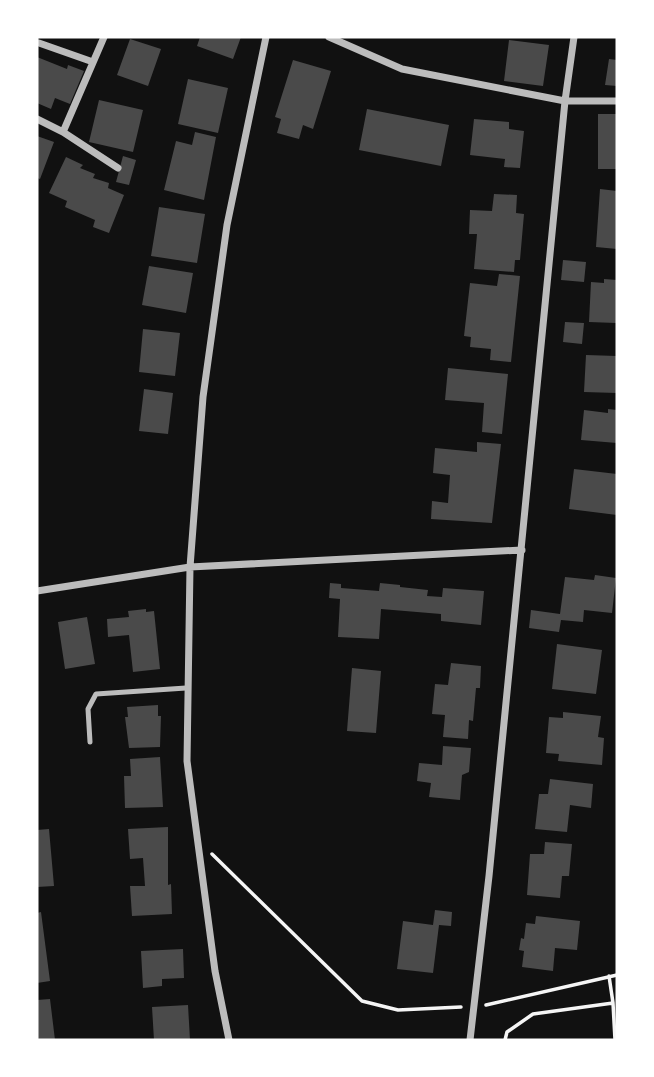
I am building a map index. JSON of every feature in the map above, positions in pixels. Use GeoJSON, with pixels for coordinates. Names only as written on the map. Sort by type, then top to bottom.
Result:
{"type":"FeatureCollection","features":[{"type":"Feature","properties":{"kind":"street"},"geometry":{"type":"LineString","coordinates":[[63,132],[104,37]]}},
{"type":"Feature","properties":{"kind":"street"},"geometry":{"type":"LineString","coordinates":[[229,1040],[195,838],[187,761],[186,688],[190,567],[203,397],[225,234],[267,37]]}},
{"type":"Feature","properties":{"kind":"street"},"geometry":{"type":"LineString","coordinates":[[330,37],[402,69],[565,101],[617,101]]}},
{"type":"Feature","properties":{"kind":"street"},"geometry":{"type":"LineString","coordinates":[[470,1040],[522,550],[565,101],[574,37]]}},
{"type":"Feature","properties":{"kind":"street"},"geometry":{"type":"LineString","coordinates":[[39,43],[93,62]]}},
{"type":"Feature","properties":{"kind":"street"},"geometry":{"type":"LineString","coordinates":[[37,119],[63,132],[118,168]]}},
{"type":"Feature","properties":{"kind":"street"},"geometry":{"type":"LineString","coordinates":[[37,591],[190,567],[522,550]]}},
{"type":"Feature","properties":{"kind":"lane"},"geometry":{"type":"LineString","coordinates":[[90,743],[88,709],[96,694],[186,688]]}},
{"type":"Feature","properties":{"kind":"path"},"geometry":{"type":"LineString","coordinates":[[195,838],[362,1001],[398,1010],[474,1007],[617,975]]}},
{"type":"Feature","properties":{"kind":"path"},"geometry":{"type":"LineString","coordinates":[[609,976],[615,1040]]}},
{"type":"Feature","properties":{"kind":"path"},"geometry":{"type":"LineString","coordinates":[[611,991],[617,990]]}},
{"type":"Feature","properties":{"kind":"path"},"geometry":{"type":"LineString","coordinates":[[505,1040],[507,1032],[533,1014],[613,1003]]}},
{"type":"Feature","properties":{"kind":"building"},"geometry":{"type":"Polygon","coordinates":[[[200,37],[241,37],[233,59],[197,46],[200,37]]]}},
{"type":"Feature","properties":{"kind":"building"},"geometry":{"type":"Polygon","coordinates":[[[130,39],[161,49],[148,86],[117,75],[130,39]]]}},
{"type":"Feature","properties":{"kind":"building"},"geometry":{"type":"Polygon","coordinates":[[[509,40],[549,45],[543,86],[504,81],[509,40]]]}},
{"type":"Feature","properties":{"kind":"building"},"geometry":{"type":"Polygon","coordinates":[[[37,57],[67,69],[68,65],[84,71],[70,104],[55,98],[51,109],[37,103],[37,57]]]}},
{"type":"Feature","properties":{"kind":"building"},"geometry":{"type":"Polygon","coordinates":[[[609,59],[617,60],[617,86],[605,85],[609,59]]]}},
{"type":"Feature","properties":{"kind":"building"},"geometry":{"type":"Polygon","coordinates":[[[293,60],[331,71],[313,129],[303,125],[299,139],[277,133],[281,119],[275,117],[293,60]]]}},
{"type":"Feature","properties":{"kind":"building"},"geometry":{"type":"Polygon","coordinates":[[[188,79],[228,88],[218,133],[178,124],[188,79]]]}},
{"type":"Feature","properties":{"kind":"building"},"geometry":{"type":"Polygon","coordinates":[[[99,100],[143,110],[133,152],[89,142],[99,100]]]}},
{"type":"Feature","properties":{"kind":"building"},"geometry":{"type":"Polygon","coordinates":[[[367,109],[449,125],[441,166],[359,150],[367,109]]]}},
{"type":"Feature","properties":{"kind":"building"},"geometry":{"type":"Polygon","coordinates":[[[598,114],[617,114],[617,169],[598,169],[598,114]]]}},
{"type":"Feature","properties":{"kind":"building"},"geometry":{"type":"Polygon","coordinates":[[[474,119],[509,122],[509,129],[524,131],[520,168],[504,167],[505,159],[470,155],[474,119]]]}},
{"type":"Feature","properties":{"kind":"building"},"geometry":{"type":"Polygon","coordinates":[[[195,132],[216,137],[204,200],[164,190],[176,141],[192,145],[195,132]]]}},
{"type":"Feature","properties":{"kind":"building"},"geometry":{"type":"Polygon","coordinates":[[[37,136],[54,142],[40,179],[37,178],[37,136]]]}},
{"type":"Feature","properties":{"kind":"building"},"geometry":{"type":"Polygon","coordinates":[[[123,156],[136,160],[129,185],[116,182],[123,156]]]}},
{"type":"Feature","properties":{"kind":"building"},"geometry":{"type":"Polygon","coordinates":[[[66,157],[83,165],[80,168],[95,174],[93,178],[109,183],[108,188],[124,195],[109,233],[93,227],[95,220],[65,207],[67,201],[49,193],[66,157]]]}},
{"type":"Feature","properties":{"kind":"building"},"geometry":{"type":"Polygon","coordinates":[[[600,189],[617,191],[617,249],[596,247],[600,189]]]}},
{"type":"Feature","properties":{"kind":"building"},"geometry":{"type":"Polygon","coordinates":[[[494,194],[517,195],[516,213],[524,214],[520,260],[515,260],[514,272],[474,269],[477,234],[469,234],[470,210],[492,211],[494,194]]]}},
{"type":"Feature","properties":{"kind":"building"},"geometry":{"type":"Polygon","coordinates":[[[159,207],[205,214],[197,263],[151,256],[159,207]]]}},
{"type":"Feature","properties":{"kind":"building"},"geometry":{"type":"Polygon","coordinates":[[[563,260],[586,262],[584,282],[561,280],[563,260]]]}},
{"type":"Feature","properties":{"kind":"building"},"geometry":{"type":"Polygon","coordinates":[[[149,266],[193,273],[186,313],[142,305],[149,266]]]}},
{"type":"Feature","properties":{"kind":"building"},"geometry":{"type":"Polygon","coordinates":[[[499,274],[520,276],[511,362],[490,360],[491,349],[470,347],[471,337],[464,336],[470,283],[497,286],[499,274]]]}},
{"type":"Feature","properties":{"kind":"building"},"geometry":{"type":"Polygon","coordinates":[[[604,279],[617,280],[616,323],[589,322],[591,282],[604,283],[604,279]]]}},
{"type":"Feature","properties":{"kind":"building"},"geometry":{"type":"Polygon","coordinates":[[[565,322],[584,323],[582,344],[563,342],[565,322]]]}},
{"type":"Feature","properties":{"kind":"building"},"geometry":{"type":"Polygon","coordinates":[[[143,329],[180,333],[175,376],[139,372],[143,329]]]}},
{"type":"Feature","properties":{"kind":"building"},"geometry":{"type":"Polygon","coordinates":[[[586,355],[617,356],[617,393],[584,392],[586,355]]]}},
{"type":"Feature","properties":{"kind":"building"},"geometry":{"type":"Polygon","coordinates":[[[448,368],[508,374],[502,434],[482,432],[484,403],[445,400],[448,368]]]}},
{"type":"Feature","properties":{"kind":"building"},"geometry":{"type":"Polygon","coordinates":[[[144,389],[173,393],[168,434],[139,431],[144,389]]]}},
{"type":"Feature","properties":{"kind":"building"},"geometry":{"type":"Polygon","coordinates":[[[608,409],[617,410],[617,443],[581,440],[584,410],[608,413],[608,409]]]}},
{"type":"Feature","properties":{"kind":"building"},"geometry":{"type":"Polygon","coordinates":[[[477,442],[501,444],[492,523],[431,519],[432,501],[448,503],[450,475],[433,473],[435,448],[477,452],[477,442]]]}},
{"type":"Feature","properties":{"kind":"building"},"geometry":{"type":"Polygon","coordinates":[[[574,469],[617,474],[617,515],[569,509],[574,469]]]}},
{"type":"Feature","properties":{"kind":"building"},"geometry":{"type":"Polygon","coordinates":[[[595,575],[616,578],[612,613],[584,610],[583,622],[561,620],[559,632],[529,628],[531,610],[560,614],[565,577],[594,580],[595,575]]]}},
{"type":"Feature","properties":{"kind":"building"},"geometry":{"type":"Polygon","coordinates":[[[330,583],[341,584],[341,588],[379,591],[380,583],[400,585],[428,590],[427,596],[442,597],[443,588],[484,591],[481,625],[441,621],[441,614],[381,609],[379,639],[338,637],[340,599],[329,598],[330,583]]]}},
{"type":"Feature","properties":{"kind":"building"},"geometry":{"type":"Polygon","coordinates":[[[146,609],[146,612],[154,611],[160,669],[133,672],[129,635],[108,637],[107,619],[129,617],[128,611],[146,609]]]}},
{"type":"Feature","properties":{"kind":"building"},"geometry":{"type":"Polygon","coordinates":[[[87,617],[95,664],[65,669],[58,622],[87,617]]]}},
{"type":"Feature","properties":{"kind":"building"},"geometry":{"type":"Polygon","coordinates":[[[557,644],[602,650],[596,694],[552,689],[557,644]]]}},
{"type":"Feature","properties":{"kind":"building"},"geometry":{"type":"Polygon","coordinates":[[[451,663],[481,666],[480,688],[476,688],[473,721],[469,720],[468,739],[443,737],[445,715],[432,714],[435,684],[448,685],[451,663]]]}},
{"type":"Feature","properties":{"kind":"building"},"geometry":{"type":"Polygon","coordinates":[[[352,668],[381,671],[376,733],[347,731],[352,668]]]}},
{"type":"Feature","properties":{"kind":"building"},"geometry":{"type":"Polygon","coordinates":[[[158,705],[158,716],[161,716],[160,747],[129,748],[125,717],[128,717],[127,707],[158,705]]]}},
{"type":"Feature","properties":{"kind":"building"},"geometry":{"type":"Polygon","coordinates":[[[563,712],[601,716],[598,737],[604,738],[602,765],[558,761],[559,754],[546,753],[549,717],[563,718],[563,712]]]}},
{"type":"Feature","properties":{"kind":"building"},"geometry":{"type":"Polygon","coordinates":[[[443,746],[471,748],[469,772],[462,775],[460,800],[429,797],[431,783],[417,781],[419,763],[442,765],[443,746]]]}},
{"type":"Feature","properties":{"kind":"building"},"geometry":{"type":"Polygon","coordinates":[[[160,757],[163,807],[125,808],[124,776],[131,776],[130,759],[160,757]]]}},
{"type":"Feature","properties":{"kind":"building"},"geometry":{"type":"Polygon","coordinates":[[[550,779],[593,784],[591,808],[570,805],[567,832],[535,829],[539,794],[548,794],[550,779]]]}},
{"type":"Feature","properties":{"kind":"building"},"geometry":{"type":"Polygon","coordinates":[[[168,827],[168,885],[171,884],[172,914],[132,916],[130,886],[145,886],[143,858],[130,859],[128,829],[168,827]]]}},
{"type":"Feature","properties":{"kind":"building"},"geometry":{"type":"Polygon","coordinates":[[[49,829],[54,886],[37,887],[37,830],[49,829]]]}},
{"type":"Feature","properties":{"kind":"building"},"geometry":{"type":"Polygon","coordinates":[[[545,842],[572,844],[569,876],[562,876],[560,898],[527,895],[530,854],[544,854],[545,842]]]}},
{"type":"Feature","properties":{"kind":"building"},"geometry":{"type":"Polygon","coordinates":[[[435,910],[452,912],[451,926],[439,925],[433,973],[397,969],[403,921],[433,925],[435,910]]]}},
{"type":"Feature","properties":{"kind":"building"},"geometry":{"type":"Polygon","coordinates":[[[41,912],[50,981],[37,983],[37,913],[41,912]]]}},
{"type":"Feature","properties":{"kind":"building"},"geometry":{"type":"Polygon","coordinates":[[[536,916],[580,921],[577,950],[555,948],[553,971],[522,967],[524,951],[519,950],[521,938],[524,939],[526,923],[535,924],[536,916]]]}},
{"type":"Feature","properties":{"kind":"building"},"geometry":{"type":"Polygon","coordinates":[[[183,949],[184,978],[162,979],[162,986],[143,988],[141,951],[183,949]]]}},
{"type":"Feature","properties":{"kind":"building"},"geometry":{"type":"Polygon","coordinates":[[[50,999],[55,1040],[37,1040],[37,1000],[50,999]]]}},
{"type":"Feature","properties":{"kind":"building"},"geometry":{"type":"Polygon","coordinates":[[[188,1005],[190,1040],[154,1040],[152,1007],[188,1005]]]}}]}
